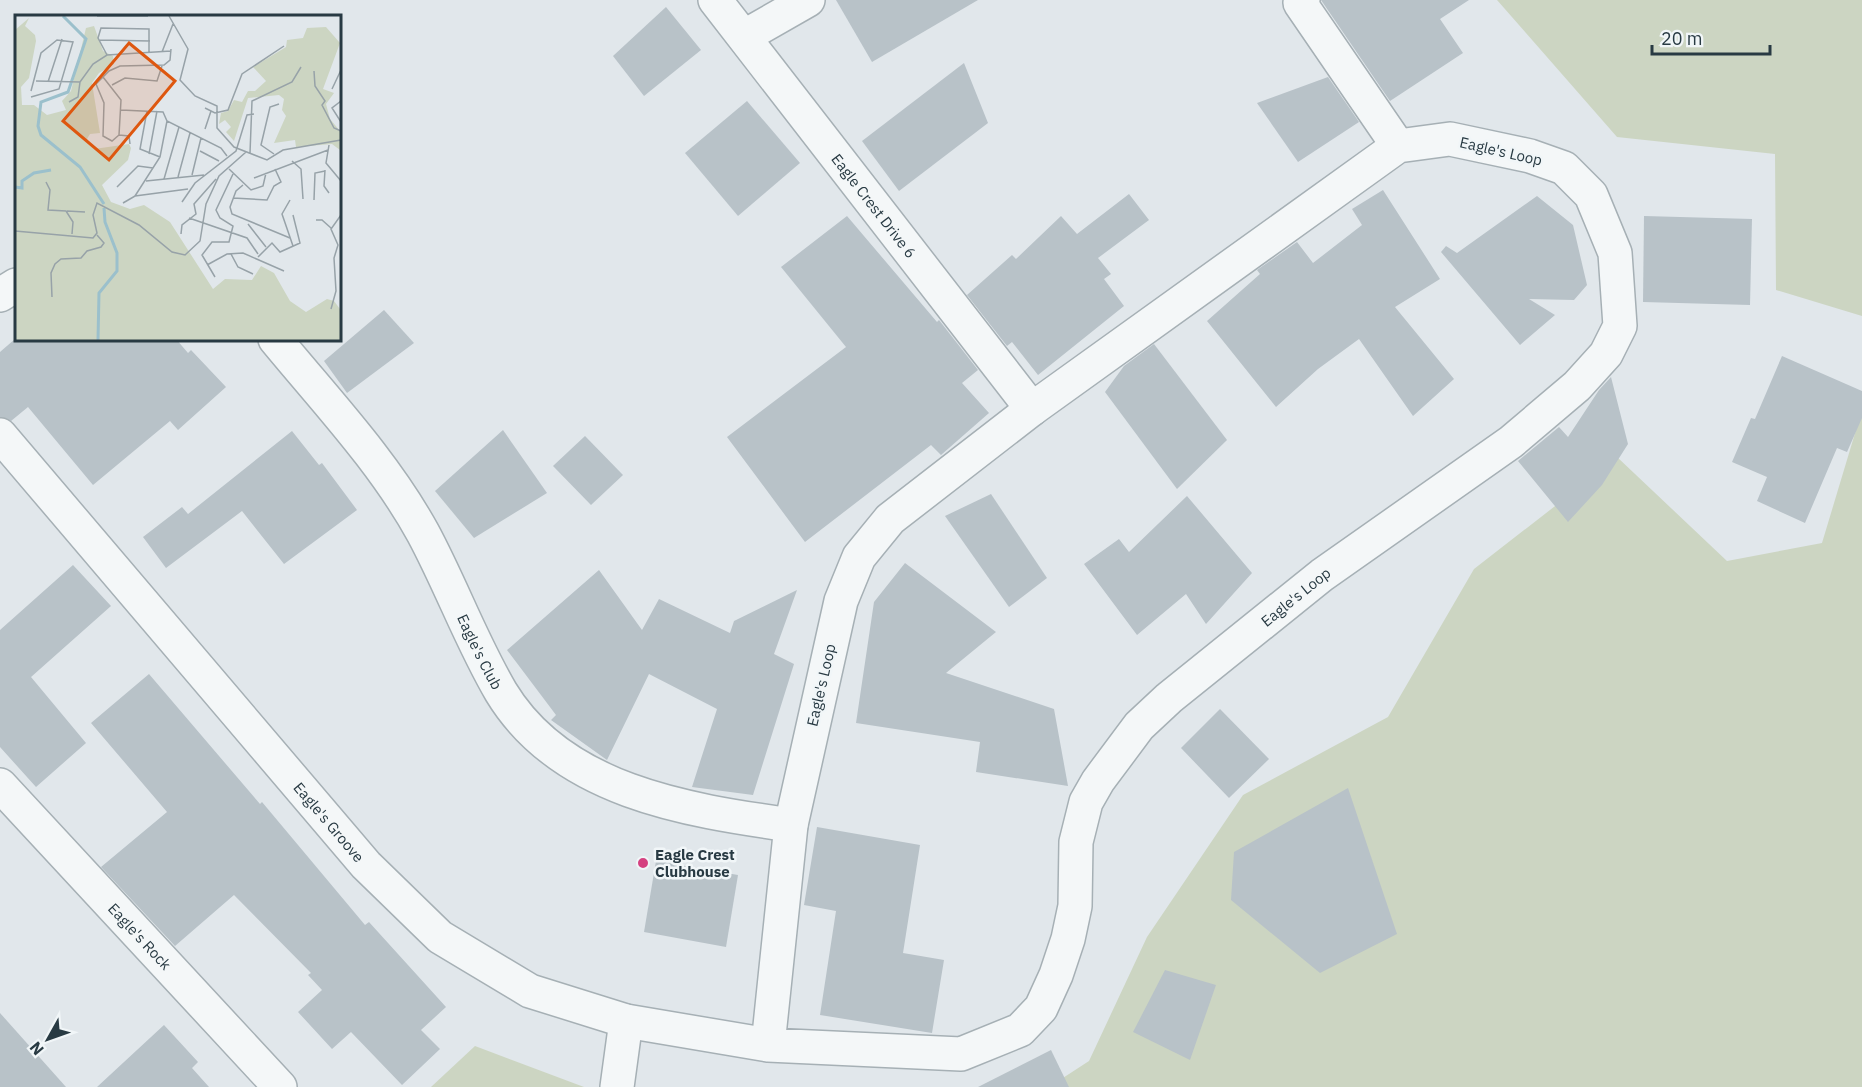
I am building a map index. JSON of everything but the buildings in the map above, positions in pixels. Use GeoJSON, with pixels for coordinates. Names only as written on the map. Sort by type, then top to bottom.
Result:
{"type":"FeatureCollection","features":[{"type":"Feature","properties":{"kind":"street","name":"Eagle Crest Drive 6"},"geometry":{"type":"LineString","coordinates":[[715,0],[1032,409]]}},
{"type":"Feature","properties":{"kind":"street"},"geometry":{"type":"LineString","coordinates":[[745,36],[808,0]]}},
{"type":"Feature","properties":{"kind":"street"},"geometry":{"type":"LineString","coordinates":[[1303,0],[1300,3],[1398,146]]}},
{"type":"Feature","properties":{"kind":"street","name":"Eagle's Loop"},"geometry":{"type":"LineString","coordinates":[[1450,139],[1530,156],[1564,168],[1591,195],[1615,253],[1620,326],[1606,354],[1577,386],[1511,442],[1322,575],[1169,698],[1139,726],[1098,781],[1086,802],[1076,842],[1075,906],[1068,939],[1056,975],[1041,1008],[1020,1030],[961,1054],[768,1045],[791,825],[841,601],[859,557],[890,519],[1032,409],[1398,146],[1450,139]]}},
{"type":"Feature","properties":{"kind":"street"},"geometry":{"type":"LineString","coordinates":[[0,295],[15,286]]}},
{"type":"Feature","properties":{"kind":"street","name":"Eagle's Club"},"geometry":{"type":"LineString","coordinates":[[276,340],[396,490],[423,533],[502,694],[531,733],[553,752],[597,779],[657,799],[737,818],[791,825]]}},
{"type":"Feature","properties":{"kind":"street","name":"Eagle's Groove"},"geometry":{"type":"LineString","coordinates":[[0,435],[366,865],[440,937],[530,991],[626,1021],[768,1045]]}},
{"type":"Feature","properties":{"kind":"street","name":"Eagle's Rock"},"geometry":{"type":"LineString","coordinates":[[0,785],[280,1087]]}},
{"type":"Feature","properties":{"kind":"street"},"geometry":{"type":"LineString","coordinates":[[617,1087],[626,1021]]}},
{"type":"Feature","properties":{"kind":"green space"},"geometry":{"type":"Polygon","coordinates":[[[1497,0],[1862,0],[1862,316],[1776,290],[1775,154],[1617,137],[1497,0]]]}},
{"type":"Feature","properties":{"kind":"green space"},"geometry":{"type":"Polygon","coordinates":[[[1862,410],[1862,1087],[1049,1087],[1089,1061],[1147,937],[1243,795],[1388,717],[1474,569],[1559,503],[1598,439],[1727,561],[1822,543],[1862,410]]]}},
{"type":"Feature","properties":{"kind":"green space"},"geometry":{"type":"Polygon","coordinates":[[[475,1046],[584,1087],[431,1087],[475,1046]]]}},
{"type":"Feature","properties":{"kind":"place","name":"Eagle Crest Clubhouse"},"geometry":{"type":"Point","coordinates":[643,863]}}]}
